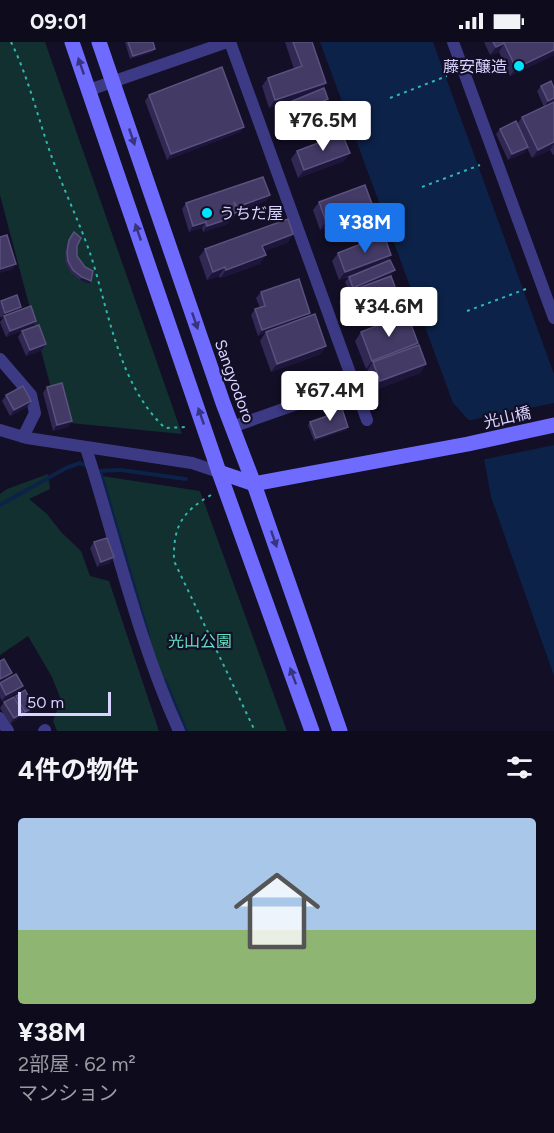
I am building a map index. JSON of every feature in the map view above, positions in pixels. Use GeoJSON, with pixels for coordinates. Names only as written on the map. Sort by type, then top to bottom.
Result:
{"type":"FeatureCollection","features":[{"type":"Feature","properties":{"kind":"main road"},"geometry":{"type":"LineString","coordinates":[[72,42],[219,472],[312,731]]}},
{"type":"Feature","properties":{"kind":"main road","name":"Sangyodoro"},"geometry":{"type":"LineString","coordinates":[[99,42],[340,731]]}},
{"type":"Feature","properties":{"kind":"main road","name":"光山橋"},"geometry":{"type":"LineString","coordinates":[[254,484],[468,444],[554,425]]}},
{"type":"Feature","properties":{"kind":"main road"},"geometry":{"type":"LineString","coordinates":[[219,472],[254,484]]}},
{"type":"Feature","properties":{"kind":"street"},"geometry":{"type":"LineString","coordinates":[[89,90],[229,42],[367,420]]}},
{"type":"Feature","properties":{"kind":"street"},"geometry":{"type":"LineString","coordinates":[[453,42],[554,318]]}},
{"type":"Feature","properties":{"kind":"street"},"geometry":{"type":"LineString","coordinates":[[0,359],[31,395],[35,413],[23,437]]}},
{"type":"Feature","properties":{"kind":"street"},"geometry":{"type":"LineString","coordinates":[[232,427],[354,384]]}},
{"type":"Feature","properties":{"kind":"street"},"geometry":{"type":"LineString","coordinates":[[0,430],[88,454],[192,463],[219,472]]}},
{"type":"Feature","properties":{"kind":"street"},"geometry":{"type":"LineString","coordinates":[[88,454],[149,654],[166,703],[180,731]]}},
{"type":"Feature","properties":{"kind":"street"},"geometry":{"type":"LineString","coordinates":[[0,718],[8,731]]}},
{"type":"Feature","properties":{"kind":"path"},"geometry":{"type":"LineString","coordinates":[[11,42],[51,155],[89,251],[123,362],[156,420],[165,428],[187,427]]}},
{"type":"Feature","properties":{"kind":"path"},"geometry":{"type":"LineString","coordinates":[[390,98],[447,76]]}},
{"type":"Feature","properties":{"kind":"path"},"geometry":{"type":"LineString","coordinates":[[422,187],[480,165]]}},
{"type":"Feature","properties":{"kind":"path"},"geometry":{"type":"LineString","coordinates":[[467,311],[526,289]]}},
{"type":"Feature","properties":{"kind":"path"},"geometry":{"type":"LineString","coordinates":[[211,495],[192,506],[176,529],[174,561],[255,731]]}},
{"type":"Feature","properties":{"kind":"green space"},"geometry":{"type":"Polygon","coordinates":[[[0,42],[45,42],[182,434],[60,422],[0,195],[0,42]]]}},
{"type":"Feature","properties":{"kind":"green space"},"geometry":{"type":"Polygon","coordinates":[[[48,474],[50,489],[29,499],[47,514],[61,532],[81,551],[90,576],[109,581],[159,731],[57,731],[53,721],[61,700],[52,677],[28,636],[0,655],[0,494],[7,489],[48,474]]]}},
{"type":"Feature","properties":{"kind":"green space","name":"光山公園"},"geometry":{"type":"Polygon","coordinates":[[[102,476],[200,491],[287,731],[182,731],[153,659],[102,476]]]}},
{"type":"Feature","properties":{"kind":"water"},"geometry":{"type":"Polygon","coordinates":[[[320,42],[433,42],[554,374],[554,676],[491,497],[479,431],[453,403],[320,42]]]}},
{"type":"Feature","properties":{"kind":"pier"},"geometry":{"type":"Polygon","coordinates":[[[554,403],[554,445],[481,460],[476,432],[466,421],[554,403]]]}},
{"type":"Feature","properties":{"kind":"building"},"geometry":{"type":"Polygon","coordinates":[[[128,42],[153,42],[155,49],[133,56],[128,42]]]}},
{"type":"Feature","properties":{"kind":"building"},"geometry":{"type":"Polygon","coordinates":[[[293,42],[312,42],[326,83],[275,100],[268,78],[302,66],[293,42]]]}},
{"type":"Feature","properties":{"kind":"building"},"geometry":{"type":"Polygon","coordinates":[[[493,42],[554,42],[554,50],[516,68],[504,43],[496,47],[493,42]]]}},
{"type":"Feature","properties":{"kind":"building"},"geometry":{"type":"Polygon","coordinates":[[[222,67],[244,127],[171,154],[149,95],[222,67]]]}},
{"type":"Feature","properties":{"kind":"building"},"geometry":{"type":"Polygon","coordinates":[[[551,81],[554,98],[548,101],[541,86],[551,81]]]}},
{"type":"Feature","properties":{"kind":"building"},"geometry":{"type":"Polygon","coordinates":[[[324,88],[328,99],[287,116],[283,105],[324,88]]]}},
{"type":"Feature","properties":{"kind":"building"},"geometry":{"type":"Polygon","coordinates":[[[554,102],[554,142],[538,150],[522,117],[554,102]]]}},
{"type":"Feature","properties":{"kind":"building"},"geometry":{"type":"Polygon","coordinates":[[[516,121],[528,147],[512,154],[500,129],[516,121]]]}},
{"type":"Feature","properties":{"kind":"building"},"geometry":{"type":"Polygon","coordinates":[[[342,134],[350,153],[304,170],[297,151],[342,134]]]}},
{"type":"Feature","properties":{"kind":"building"},"geometry":{"type":"Polygon","coordinates":[[[263,177],[270,195],[237,207],[234,202],[237,212],[230,215],[231,218],[207,226],[206,222],[193,226],[186,203],[263,177]]]}},
{"type":"Feature","properties":{"kind":"building"},"geometry":{"type":"Polygon","coordinates":[[[365,185],[372,204],[326,221],[319,202],[365,185]]]}},
{"type":"Feature","properties":{"kind":"building"},"geometry":{"type":"Polygon","coordinates":[[[288,219],[293,234],[262,246],[266,255],[226,270],[225,267],[213,272],[205,249],[288,219]]]}},
{"type":"Feature","properties":{"kind":"building"},"geometry":{"type":"Polygon","coordinates":[[[74,232],[81,238],[77,246],[77,256],[85,267],[93,271],[91,281],[73,270],[68,261],[69,240],[74,232]]]}},
{"type":"Feature","properties":{"kind":"building"},"geometry":{"type":"Polygon","coordinates":[[[7,235],[16,264],[0,269],[0,237],[7,235]]]}},
{"type":"Feature","properties":{"kind":"building"},"geometry":{"type":"Polygon","coordinates":[[[384,235],[391,255],[345,272],[338,253],[384,235]]]}},
{"type":"Feature","properties":{"kind":"building"},"geometry":{"type":"Polygon","coordinates":[[[390,260],[395,270],[353,288],[349,277],[390,260]]]}},
{"type":"Feature","properties":{"kind":"building"},"geometry":{"type":"Polygon","coordinates":[[[391,276],[398,295],[352,312],[345,293],[391,276]]]}},
{"type":"Feature","properties":{"kind":"building"},"geometry":{"type":"Polygon","coordinates":[[[299,279],[310,313],[262,330],[255,309],[265,306],[261,292],[299,279]]]}},
{"type":"Feature","properties":{"kind":"building"},"geometry":{"type":"Polygon","coordinates":[[[17,295],[21,307],[5,313],[1,301],[17,295]]]}},
{"type":"Feature","properties":{"kind":"building"},"geometry":{"type":"Polygon","coordinates":[[[31,306],[36,321],[10,331],[4,316],[31,306]]]}},
{"type":"Feature","properties":{"kind":"building"},"geometry":{"type":"Polygon","coordinates":[[[315,314],[326,346],[277,364],[266,332],[315,314]]]}},
{"type":"Feature","properties":{"kind":"building"},"geometry":{"type":"Polygon","coordinates":[[[407,314],[418,343],[372,361],[361,332],[407,314]]]}},
{"type":"Feature","properties":{"kind":"building"},"geometry":{"type":"Polygon","coordinates":[[[39,325],[46,344],[30,350],[22,331],[39,325]]]}},
{"type":"Feature","properties":{"kind":"building"},"geometry":{"type":"Polygon","coordinates":[[[419,345],[426,364],[380,381],[373,362],[419,345]]]}},
{"type":"Feature","properties":{"kind":"building"},"geometry":{"type":"Polygon","coordinates":[[[62,383],[72,421],[57,425],[47,387],[62,383]]]}},
{"type":"Feature","properties":{"kind":"building"},"geometry":{"type":"Polygon","coordinates":[[[23,386],[31,401],[14,410],[6,395],[23,386]]]}},
{"type":"Feature","properties":{"kind":"building"},"geometry":{"type":"Polygon","coordinates":[[[339,400],[348,427],[316,438],[310,422],[333,414],[330,403],[339,400]]]}},
{"type":"Feature","properties":{"kind":"building"},"geometry":{"type":"Polygon","coordinates":[[[107,538],[114,557],[101,562],[94,542],[107,538]]]}},
{"type":"Feature","properties":{"kind":"building"},"geometry":{"type":"Polygon","coordinates":[[[4,659],[12,673],[0,679],[0,661],[4,659]]]}},
{"type":"Feature","properties":{"kind":"building"},"geometry":{"type":"Polygon","coordinates":[[[16,674],[23,686],[6,695],[0,683],[16,674]]]}},
{"type":"Feature","properties":{"kind":"building"},"geometry":{"type":"Polygon","coordinates":[[[25,690],[34,707],[25,712],[16,696],[25,690]]]}},
{"type":"Feature","properties":{"kind":"building"},"geometry":{"type":"Polygon","coordinates":[[[14,697],[23,713],[14,718],[4,702],[14,697]]]}},
{"type":"Feature","properties":{"kind":"waterway"},"geometry":{"type":"LineString","coordinates":[[0,505],[66,468],[80,463],[87,466]]}},
{"type":"Feature","properties":{"kind":"waterway"},"geometry":{"type":"LineString","coordinates":[[100,471],[121,470],[186,479]]}},
{"type":"Feature","properties":{"kind":"waterway"},"geometry":{"type":"LineString","coordinates":[[100,471],[148,635]]}},
{"type":"Feature","properties":{"kind":"waterway"},"geometry":{"type":"LineString","coordinates":[[165,681],[186,731]]}},
{"type":"Feature","properties":{"kind":"place","name":"藤安醸造"},"geometry":{"type":"Point","coordinates":[519,66]}},
{"type":"Feature","properties":{"kind":"place","name":"うちだ屋"},"geometry":{"type":"Point","coordinates":[207,213]}}]}
